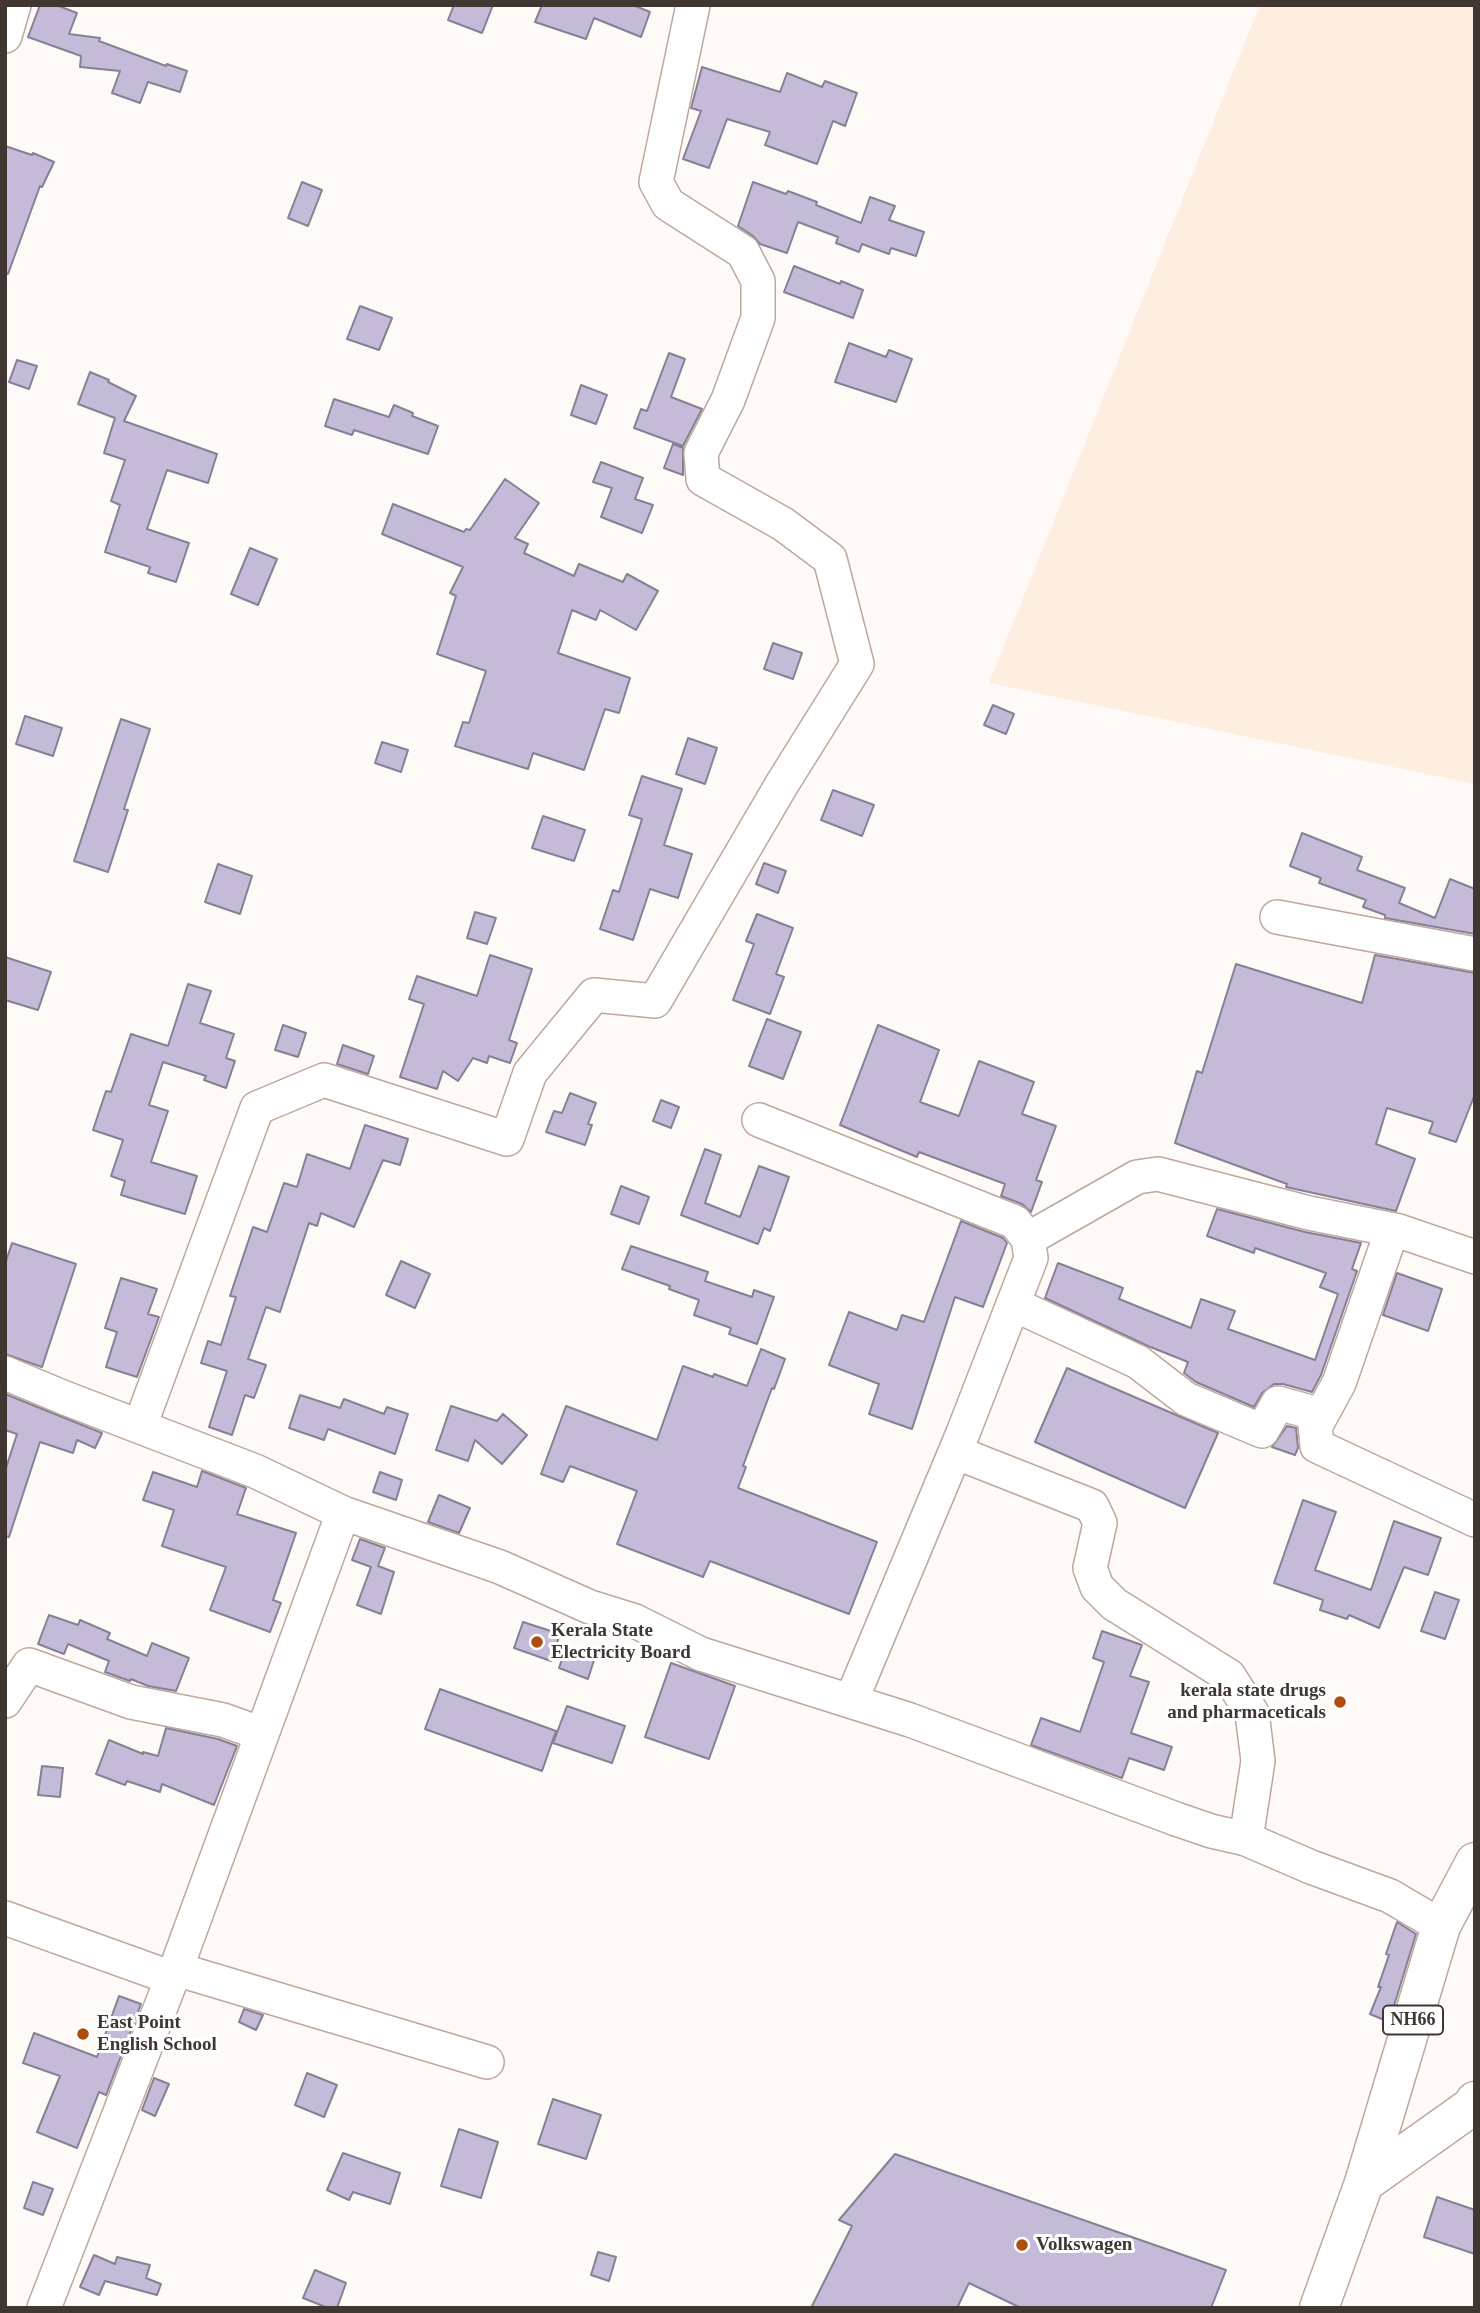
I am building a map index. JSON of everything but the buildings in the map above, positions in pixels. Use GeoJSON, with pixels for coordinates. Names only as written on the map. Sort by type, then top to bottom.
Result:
{"type":"FeatureCollection","features":[{"type":"Feature","properties":{"kind":"highway","name":"NH66"},"geometry":{"type":"LineString","coordinates":[[1319,2308],[1364,2183],[1441,1926],[1475,1862]]}},
{"type":"Feature","properties":{"kind":"highway"},"geometry":{"type":"LineString","coordinates":[[1364,2183],[1471,2107],[1475,2101]]}},
{"type":"Feature","properties":{"kind":"street"},"geometry":{"type":"LineString","coordinates":[[5,36],[14,5]]}},
{"type":"Feature","properties":{"kind":"street"},"geometry":{"type":"LineString","coordinates":[[140,1426],[257,1108],[324,1080],[507,1139],[530,1073],[594,995],[655,1001],[782,784],[857,664],[830,559],[783,524],[703,479],[701,453],[728,400],[758,318],[758,281],[743,252],[668,204],[656,183],[693,5]]}},
{"type":"Feature","properties":{"kind":"street"},"geometry":{"type":"LineString","coordinates":[[1277,917],[1475,954]]}},
{"type":"Feature","properties":{"kind":"street"},"geometry":{"type":"LineString","coordinates":[[760,1120],[1015,1222],[1028,1239],[1031,1258],[955,1452],[851,1701]]}},
{"type":"Feature","properties":{"kind":"street"},"geometry":{"type":"LineString","coordinates":[[1028,1239],[1137,1177],[1158,1174],[1309,1213],[1392,1230],[1475,1257]]}},
{"type":"Feature","properties":{"kind":"street"},"geometry":{"type":"LineString","coordinates":[[1315,1427],[1339,1383],[1392,1230]]}},
{"type":"Feature","properties":{"kind":"street"},"geometry":{"type":"LineString","coordinates":[[1013,1304],[1138,1362],[1186,1399],[1262,1431],[1278,1402],[1314,1413],[1317,1446],[1475,1520]]}},
{"type":"Feature","properties":{"kind":"street"},"geometry":{"type":"LineString","coordinates":[[5,1373],[255,1471],[343,1513],[500,1567],[590,1607],[635,1621],[701,1654],[851,1701],[1175,1819],[1246,1839],[1311,1867],[1390,1896],[1441,1926]]}},
{"type":"Feature","properties":{"kind":"street"},"geometry":{"type":"LineString","coordinates":[[955,1452],[1092,1506],[1100,1522],[1090,1568],[1097,1587],[1114,1604],[1230,1676],[1252,1713],[1258,1761],[1246,1839]]}},
{"type":"Feature","properties":{"kind":"street"},"geometry":{"type":"LineString","coordinates":[[44,2308],[174,1973],[343,1513]]}},
{"type":"Feature","properties":{"kind":"street"},"geometry":{"type":"LineString","coordinates":[[5,1700],[29,1665],[131,1702],[223,1720],[262,1734]]}},
{"type":"Feature","properties":{"kind":"street"},"geometry":{"type":"LineString","coordinates":[[5,1918],[174,1973],[487,2062]]}},
{"type":"Feature","properties":{"kind":"shaded area"},"geometry":{"type":"Polygon","coordinates":[[[1260,5],[1475,5],[1475,784],[989,683],[1260,5]]]}},
{"type":"Feature","properties":{"kind":"place","name":"Kerala State Electricity Board"},"geometry":{"type":"Point","coordinates":[537,1642]}},
{"type":"Feature","properties":{"kind":"place","name":"kerala state drugs and pharmaceticals"},"geometry":{"type":"Point","coordinates":[1340,1702]}},
{"type":"Feature","properties":{"kind":"place","name":"East Point English School"},"geometry":{"type":"Point","coordinates":[83,2034]}},
{"type":"Feature","properties":{"kind":"place","name":"Volkswagen"},"geometry":{"type":"Point","coordinates":[1022,2245]}}]}
